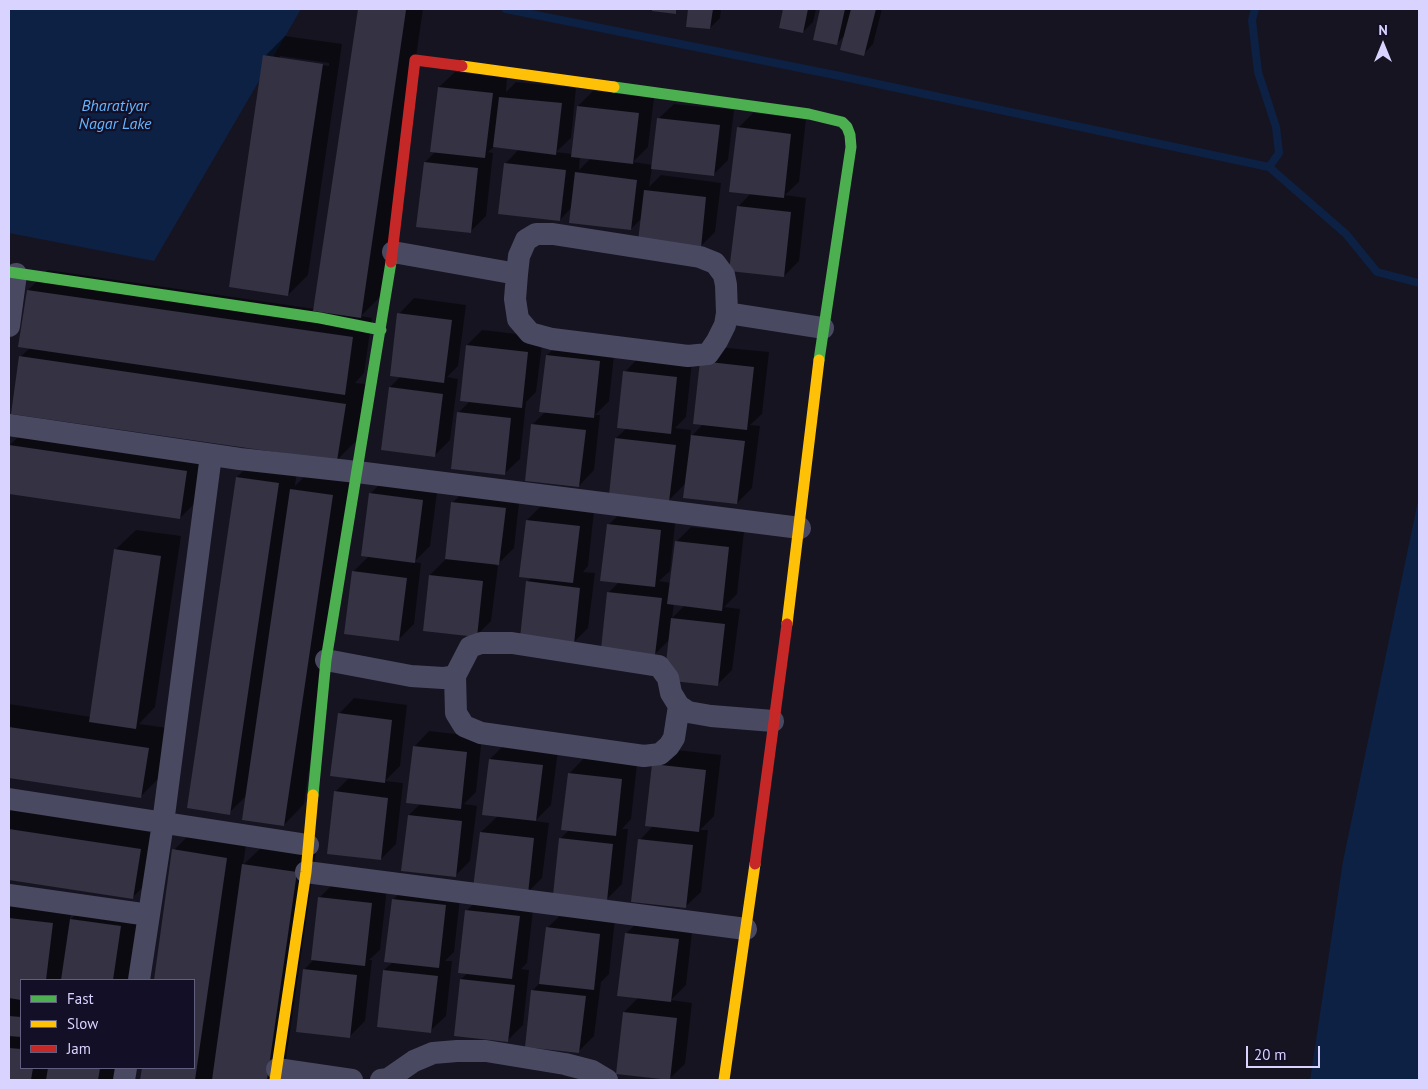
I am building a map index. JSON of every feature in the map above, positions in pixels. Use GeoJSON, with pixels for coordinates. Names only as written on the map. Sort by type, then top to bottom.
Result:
{"type":"FeatureCollection","features":[{"type":"Feature","properties":{"kind":"street"},"geometry":{"type":"LineString","coordinates":[[352,1080],[276,1075],[306,872],[326,660],[393,252],[415,60],[809,114],[842,122],[847,126],[850,135],[851,147],[823,328],[800,528],[724,1080]]}},
{"type":"Feature","properties":{"kind":"street"},"geometry":{"type":"LineString","coordinates":[[536,234],[553,234],[700,257],[715,263],[724,274],[727,313],[725,325],[708,354],[688,356],[552,339],[530,332],[518,319],[515,299],[519,256],[526,240],[536,234]]}},
{"type":"Feature","properties":{"kind":"street"},"geometry":{"type":"LineString","coordinates":[[393,252],[517,274]]}},
{"type":"Feature","properties":{"kind":"street"},"geometry":{"type":"LineString","coordinates":[[9,326],[12,273],[320,318],[381,330]]}},
{"type":"Feature","properties":{"kind":"street"},"geometry":{"type":"LineString","coordinates":[[727,313],[823,328]]}},
{"type":"Feature","properties":{"kind":"street"},"geometry":{"type":"LineString","coordinates":[[9,425],[211,454],[800,528]]}},
{"type":"Feature","properties":{"kind":"street"},"geometry":{"type":"LineString","coordinates":[[139,979],[163,823],[211,454]]}},
{"type":"Feature","properties":{"kind":"street"},"geometry":{"type":"LineString","coordinates":[[679,706],[674,738],[669,746],[660,754],[644,756],[481,733],[472,730],[464,726],[456,713],[455,676],[470,647],[481,643],[512,643],[659,666],[668,678],[671,693],[679,706],[688,712],[711,716],[773,721]]}},
{"type":"Feature","properties":{"kind":"street"},"geometry":{"type":"LineString","coordinates":[[326,660],[411,676],[443,678],[455,676]]}},
{"type":"Feature","properties":{"kind":"street"},"geometry":{"type":"LineString","coordinates":[[9,799],[308,845]]}},
{"type":"Feature","properties":{"kind":"street"},"geometry":{"type":"LineString","coordinates":[[306,872],[746,928]]}},
{"type":"Feature","properties":{"kind":"street"},"geometry":{"type":"LineString","coordinates":[[9,895],[149,915]]}},
{"type":"Feature","properties":{"kind":"street"},"geometry":{"type":"LineString","coordinates":[[389,1079],[414,1061],[433,1053],[486,1051],[565,1064],[592,1071],[607,1080]]}},
{"type":"Feature","properties":{"kind":"water","name":"Bharatiyar Nagar Lake"},"geometry":{"type":"Polygon","coordinates":[[[9,9],[301,9],[154,261],[9,233],[9,9]]]}},
{"type":"Feature","properties":{"kind":"water"},"geometry":{"type":"Polygon","coordinates":[[[1419,496],[1419,1080],[1310,1080],[1343,861],[1419,496]]]}},
{"type":"Feature","properties":{"kind":"building"},"geometry":{"type":"Polygon","coordinates":[[[358,9],[406,10],[361,318],[313,311],[358,9]]]}},
{"type":"Feature","properties":{"kind":"building"},"geometry":{"type":"Polygon","coordinates":[[[652,9],[676,9],[676,14],[652,11],[652,9]]]}},
{"type":"Feature","properties":{"kind":"building"},"geometry":{"type":"Polygon","coordinates":[[[688,9],[713,9],[710,29],[686,27],[688,9]]]}},
{"type":"Feature","properties":{"kind":"building"},"geometry":{"type":"Polygon","coordinates":[[[783,9],[808,9],[803,33],[779,28],[783,9]]]}},
{"type":"Feature","properties":{"kind":"building"},"geometry":{"type":"Polygon","coordinates":[[[820,9],[845,9],[837,45],[813,40],[820,9]]]}},
{"type":"Feature","properties":{"kind":"building"},"geometry":{"type":"Polygon","coordinates":[[[851,9],[876,9],[864,56],[840,50],[851,9]]]}},
{"type":"Feature","properties":{"kind":"building"},"geometry":{"type":"Polygon","coordinates":[[[263,55],[323,64],[288,296],[229,287],[263,55]]]}},
{"type":"Feature","properties":{"kind":"building"},"geometry":{"type":"Polygon","coordinates":[[[438,87],[493,93],[485,158],[430,152],[438,87]]]}},
{"type":"Feature","properties":{"kind":"building"},"geometry":{"type":"Polygon","coordinates":[[[499,97],[562,103],[556,155],[493,147],[499,97]]]}},
{"type":"Feature","properties":{"kind":"building"},"geometry":{"type":"Polygon","coordinates":[[[577,106],[639,113],[633,164],[571,157],[577,106]]]}},
{"type":"Feature","properties":{"kind":"building"},"geometry":{"type":"Polygon","coordinates":[[[657,118],[720,125],[714,176],[651,169],[657,118]]]}},
{"type":"Feature","properties":{"kind":"building"},"geometry":{"type":"Polygon","coordinates":[[[737,127],[791,134],[784,198],[729,192],[737,127]]]}},
{"type":"Feature","properties":{"kind":"building"},"geometry":{"type":"Polygon","coordinates":[[[424,162],[478,168],[471,233],[416,227],[424,162]]]}},
{"type":"Feature","properties":{"kind":"building"},"geometry":{"type":"Polygon","coordinates":[[[504,163],[566,170],[560,221],[498,214],[504,163]]]}},
{"type":"Feature","properties":{"kind":"building"},"geometry":{"type":"Polygon","coordinates":[[[575,172],[637,180],[631,230],[569,223],[575,172]]]}},
{"type":"Feature","properties":{"kind":"building"},"geometry":{"type":"Polygon","coordinates":[[[644,190],[706,197],[701,248],[638,241],[644,190]]]}},
{"type":"Feature","properties":{"kind":"building"},"geometry":{"type":"Polygon","coordinates":[[[737,206],[791,212],[784,277],[729,271],[737,206]]]}},
{"type":"Feature","properties":{"kind":"building"},"geometry":{"type":"Polygon","coordinates":[[[27,290],[353,337],[345,395],[18,347],[27,290]]]}},
{"type":"Feature","properties":{"kind":"building"},"geometry":{"type":"Polygon","coordinates":[[[397,313],[452,320],[444,383],[390,376],[397,313]]]}},
{"type":"Feature","properties":{"kind":"building"},"geometry":{"type":"Polygon","coordinates":[[[466,345],[528,352],[522,408],[460,401],[466,345]]]}},
{"type":"Feature","properties":{"kind":"building"},"geometry":{"type":"Polygon","coordinates":[[[546,355],[600,361],[594,418],[539,412],[546,355]]]}},
{"type":"Feature","properties":{"kind":"building"},"geometry":{"type":"Polygon","coordinates":[[[19,356],[346,404],[337,461],[11,414],[19,356]]]}},
{"type":"Feature","properties":{"kind":"building"},"geometry":{"type":"Polygon","coordinates":[[[700,361],[754,367],[747,430],[693,424],[700,361]]]}},
{"type":"Feature","properties":{"kind":"building"},"geometry":{"type":"Polygon","coordinates":[[[623,371],[677,377],[671,434],[617,428],[623,371]]]}},
{"type":"Feature","properties":{"kind":"building"},"geometry":{"type":"Polygon","coordinates":[[[389,387],[443,394],[435,457],[381,450],[389,387]]]}},
{"type":"Feature","properties":{"kind":"building"},"geometry":{"type":"Polygon","coordinates":[[[457,412],[511,418],[505,475],[451,469],[457,412]]]}},
{"type":"Feature","properties":{"kind":"building"},"geometry":{"type":"Polygon","coordinates":[[[531,424],[586,430],[579,487],[525,481],[531,424]]]}},
{"type":"Feature","properties":{"kind":"building"},"geometry":{"type":"Polygon","coordinates":[[[691,435],[745,441],[737,504],[683,498],[691,435]]]}},
{"type":"Feature","properties":{"kind":"building"},"geometry":{"type":"Polygon","coordinates":[[[615,438],[676,445],[669,502],[609,495],[615,438]]]}},
{"type":"Feature","properties":{"kind":"building"},"geometry":{"type":"Polygon","coordinates":[[[9,445],[187,471],[180,519],[9,494],[9,445]]]}},
{"type":"Feature","properties":{"kind":"building"},"geometry":{"type":"Polygon","coordinates":[[[236,477],[279,483],[230,815],[187,808],[236,477]]]}},
{"type":"Feature","properties":{"kind":"building"},"geometry":{"type":"Polygon","coordinates":[[[290,489],[333,495],[284,826],[242,820],[290,489]]]}},
{"type":"Feature","properties":{"kind":"building"},"geometry":{"type":"Polygon","coordinates":[[[369,493],[423,500],[415,563],[361,556],[369,493]]]}},
{"type":"Feature","properties":{"kind":"building"},"geometry":{"type":"Polygon","coordinates":[[[451,502],[506,508],[499,565],[445,559],[451,502]]]}},
{"type":"Feature","properties":{"kind":"building"},"geometry":{"type":"Polygon","coordinates":[[[526,520],[580,526],[573,583],[519,577],[526,520]]]}},
{"type":"Feature","properties":{"kind":"building"},"geometry":{"type":"Polygon","coordinates":[[[607,524],[661,530],[655,587],[600,581],[607,524]]]}},
{"type":"Feature","properties":{"kind":"building"},"geometry":{"type":"Polygon","coordinates":[[[675,541],[729,547],[722,611],[667,604],[675,541]]]}},
{"type":"Feature","properties":{"kind":"building"},"geometry":{"type":"Polygon","coordinates":[[[114,549],[161,556],[136,729],[89,722],[114,549]]]}},
{"type":"Feature","properties":{"kind":"building"},"geometry":{"type":"Polygon","coordinates":[[[352,571],[407,578],[399,641],[344,634],[352,571]]]}},
{"type":"Feature","properties":{"kind":"building"},"geometry":{"type":"Polygon","coordinates":[[[429,575],[483,581],[477,637],[423,631],[429,575]]]}},
{"type":"Feature","properties":{"kind":"building"},"geometry":{"type":"Polygon","coordinates":[[[526,581],[580,588],[574,644],[520,638],[526,581]]]}},
{"type":"Feature","properties":{"kind":"building"},"geometry":{"type":"Polygon","coordinates":[[[607,592],[662,598],[655,655],[601,649],[607,592]]]}},
{"type":"Feature","properties":{"kind":"building"},"geometry":{"type":"Polygon","coordinates":[[[671,618],[725,624],[718,686],[664,680],[671,618]]]}},
{"type":"Feature","properties":{"kind":"building"},"geometry":{"type":"Polygon","coordinates":[[[338,713],[392,720],[385,783],[330,776],[338,713]]]}},
{"type":"Feature","properties":{"kind":"building"},"geometry":{"type":"Polygon","coordinates":[[[9,727],[149,748],[141,798],[9,778],[9,727]]]}},
{"type":"Feature","properties":{"kind":"building"},"geometry":{"type":"Polygon","coordinates":[[[413,746],[467,752],[461,809],[406,803],[413,746]]]}},
{"type":"Feature","properties":{"kind":"building"},"geometry":{"type":"Polygon","coordinates":[[[489,759],[543,765],[536,821],[482,815],[489,759]]]}},
{"type":"Feature","properties":{"kind":"building"},"geometry":{"type":"Polygon","coordinates":[[[652,764],[706,770],[699,832],[645,826],[652,764]]]}},
{"type":"Feature","properties":{"kind":"building"},"geometry":{"type":"Polygon","coordinates":[[[568,773],[622,779],[616,836],[561,830],[568,773]]]}},
{"type":"Feature","properties":{"kind":"building"},"geometry":{"type":"Polygon","coordinates":[[[334,791],[388,798],[381,860],[327,854],[334,791]]]}},
{"type":"Feature","properties":{"kind":"building"},"geometry":{"type":"Polygon","coordinates":[[[408,815],[462,821],[456,877],[401,871],[408,815]]]}},
{"type":"Feature","properties":{"kind":"building"},"geometry":{"type":"Polygon","coordinates":[[[9,829],[141,849],[133,899],[9,880],[9,829]]]}},
{"type":"Feature","properties":{"kind":"building"},"geometry":{"type":"Polygon","coordinates":[[[480,832],[534,838],[528,894],[473,888],[480,832]]]}},
{"type":"Feature","properties":{"kind":"building"},"geometry":{"type":"Polygon","coordinates":[[[559,838],[613,844],[607,901],[553,895],[559,838]]]}},
{"type":"Feature","properties":{"kind":"building"},"geometry":{"type":"Polygon","coordinates":[[[638,839],[693,845],[686,908],[631,902],[638,839]]]}},
{"type":"Feature","properties":{"kind":"building"},"geometry":{"type":"Polygon","coordinates":[[[172,849],[227,858],[195,1080],[140,1080],[142,1069],[195,1069],[195,979],[154,979],[172,849]]]}},
{"type":"Feature","properties":{"kind":"building"},"geometry":{"type":"Polygon","coordinates":[[[242,864],[297,872],[267,1080],[212,1080],[242,864]]]}},
{"type":"Feature","properties":{"kind":"building"},"geometry":{"type":"Polygon","coordinates":[[[318,897],[372,903],[365,966],[311,960],[318,897]]]}},
{"type":"Feature","properties":{"kind":"building"},"geometry":{"type":"Polygon","coordinates":[[[392,899],[446,905],[439,968],[384,962],[392,899]]]}},
{"type":"Feature","properties":{"kind":"building"},"geometry":{"type":"Polygon","coordinates":[[[465,910],[520,916],[512,979],[458,973],[465,910]]]}},
{"type":"Feature","properties":{"kind":"building"},"geometry":{"type":"Polygon","coordinates":[[[9,918],[53,923],[46,979],[20,979],[20,1000],[9,998],[9,918]]]}},
{"type":"Feature","properties":{"kind":"building"},"geometry":{"type":"Polygon","coordinates":[[[70,919],[121,926],[113,979],[61,979],[70,919]]]}},
{"type":"Feature","properties":{"kind":"building"},"geometry":{"type":"Polygon","coordinates":[[[546,927],[600,934],[594,990],[539,984],[546,927]]]}},
{"type":"Feature","properties":{"kind":"building"},"geometry":{"type":"Polygon","coordinates":[[[625,933],[679,939],[671,1002],[617,996],[625,933]]]}},
{"type":"Feature","properties":{"kind":"building"},"geometry":{"type":"Polygon","coordinates":[[[303,969],[357,975],[350,1038],[296,1032],[303,969]]]}},
{"type":"Feature","properties":{"kind":"building"},"geometry":{"type":"Polygon","coordinates":[[[383,970],[438,976],[431,1033],[377,1027],[383,970]]]}},
{"type":"Feature","properties":{"kind":"building"},"geometry":{"type":"Polygon","coordinates":[[[460,979],[515,985],[508,1042],[454,1036],[460,979]]]}},
{"type":"Feature","properties":{"kind":"building"},"geometry":{"type":"Polygon","coordinates":[[[531,990],[586,996],[579,1053],[525,1047],[531,990]]]}},
{"type":"Feature","properties":{"kind":"building"},"geometry":{"type":"Polygon","coordinates":[[[623,1012],[677,1018],[670,1080],[616,1074],[623,1012]]]}},
{"type":"Feature","properties":{"kind":"building"},"geometry":{"type":"Polygon","coordinates":[[[9,1016],[20,1017],[20,1037],[9,1036],[9,1016]]]}},
{"type":"Feature","properties":{"kind":"building"},"geometry":{"type":"Polygon","coordinates":[[[9,1048],[20,1049],[20,1069],[33,1069],[31,1080],[9,1080],[9,1048]]]}},
{"type":"Feature","properties":{"kind":"building"},"geometry":{"type":"Polygon","coordinates":[[[48,1069],[100,1069],[98,1080],[46,1080],[48,1069]]]}},
{"type":"Feature","properties":{"kind":"waterway"},"geometry":{"type":"LineString","coordinates":[[506,9],[840,76],[1269,167],[1346,234],[1377,272],[1419,283]]}},
{"type":"Feature","properties":{"kind":"waterway"},"geometry":{"type":"LineString","coordinates":[[1255,9],[1252,20],[1258,72],[1276,127],[1279,153],[1269,167]]}},
{"type":"Feature","properties":{"kind":"traffic: fast"},"geometry":{"type":"LineString","coordinates":[[614,87],[809,114],[842,122],[847,127],[851,147],[819,360]]}},
{"type":"Feature","properties":{"kind":"traffic: fast"},"geometry":{"type":"LineString","coordinates":[[313,795],[326,660],[391,262]]}},
{"type":"Feature","properties":{"kind":"traffic: fast"},"geometry":{"type":"LineString","coordinates":[[9,272],[320,318],[381,330]]}},
{"type":"Feature","properties":{"kind":"traffic: slow"},"geometry":{"type":"LineString","coordinates":[[462,66],[614,87]]}},
{"type":"Feature","properties":{"kind":"traffic: slow"},"geometry":{"type":"LineString","coordinates":[[787,624],[819,360]]}},
{"type":"Feature","properties":{"kind":"traffic: slow"},"geometry":{"type":"LineString","coordinates":[[275,1080],[306,872],[313,795]]}},
{"type":"Feature","properties":{"kind":"traffic: slow"},"geometry":{"type":"LineString","coordinates":[[724,1080],[755,864]]}},
{"type":"Feature","properties":{"kind":"traffic: jam"},"geometry":{"type":"LineString","coordinates":[[391,262],[415,60],[462,66]]}},
{"type":"Feature","properties":{"kind":"traffic: jam"},"geometry":{"type":"LineString","coordinates":[[755,864],[787,624]]}}]}
